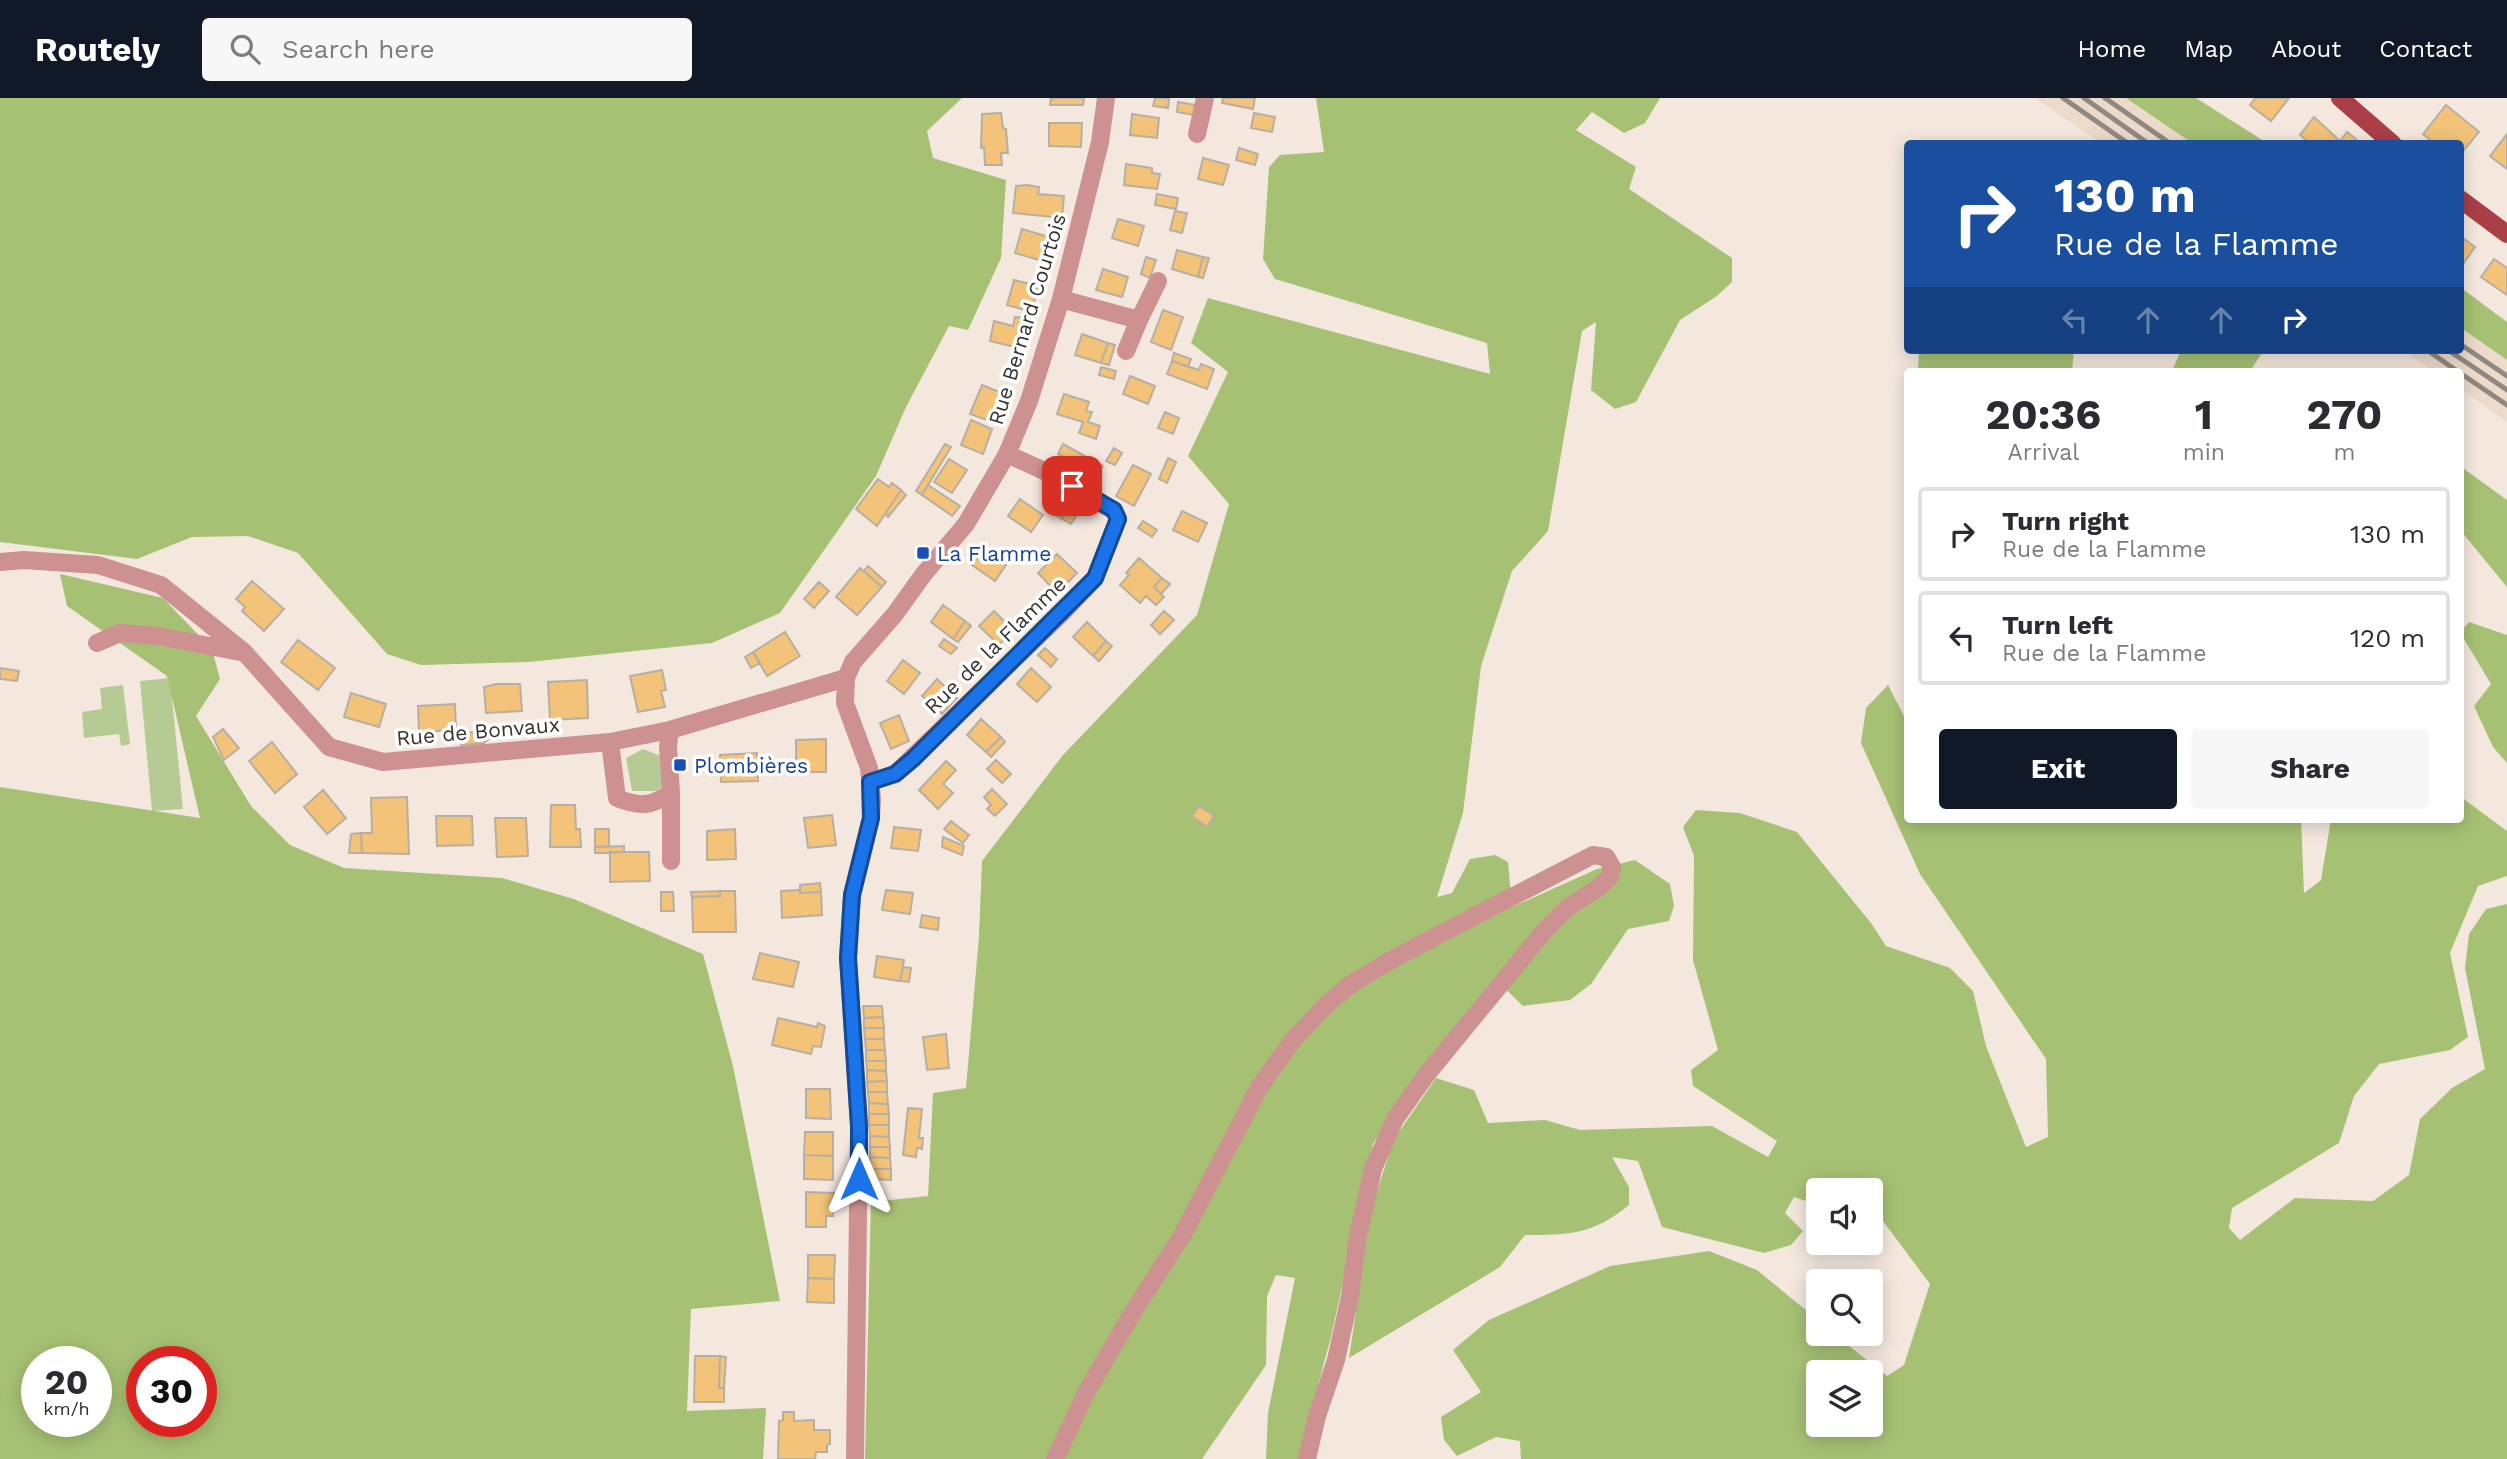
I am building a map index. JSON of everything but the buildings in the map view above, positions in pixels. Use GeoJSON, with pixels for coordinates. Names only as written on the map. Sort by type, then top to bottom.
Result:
{"type":"FeatureCollection","features":[{"type":"Feature","properties":{"kind":"main road"},"geometry":{"type":"LineString","coordinates":[[2340,98],[2388,140]]}},
{"type":"Feature","properties":{"kind":"main road"},"geometry":{"type":"LineString","coordinates":[[2464,202],[2507,234]]}},
{"type":"Feature","properties":{"kind":"street","name":"Rue Bernard Courtois"},"geometry":{"type":"LineString","coordinates":[[846,678],[853,662],[966,524],[1007,454],[1029,401],[1061,299],[1097,155],[1106,98]]}},
{"type":"Feature","properties":{"kind":"street"},"geometry":{"type":"LineString","coordinates":[[1198,134],[1205,98]]}},
{"type":"Feature","properties":{"kind":"street"},"geometry":{"type":"LineString","coordinates":[[1126,351],[1158,281]]}},
{"type":"Feature","properties":{"kind":"street"},"geometry":{"type":"LineString","coordinates":[[1061,299],[1139,320]]}},
{"type":"Feature","properties":{"kind":"street","name":"Rue de la Flamme"},"geometry":{"type":"LineString","coordinates":[[870,782],[895,774],[1062,613],[1095,578],[1114,534],[1118,519],[1114,510],[1052,474],[1007,454]]}},
{"type":"Feature","properties":{"kind":"street","name":"Rue de Bonvaux"},"geometry":{"type":"LineString","coordinates":[[0,562],[24,560],[98,565],[161,585],[244,652],[329,747],[383,762],[610,742],[670,730],[846,678]]}},
{"type":"Feature","properties":{"kind":"street"},"geometry":{"type":"LineString","coordinates":[[97,643],[120,633],[158,636],[244,652]]}},
{"type":"Feature","properties":{"kind":"street"},"geometry":{"type":"LineString","coordinates":[[846,678],[845,703],[869,768],[871,818],[852,895],[848,958],[859,1126],[855,1459]]}},
{"type":"Feature","properties":{"kind":"street"},"geometry":{"type":"LineString","coordinates":[[670,730],[668,747],[671,861]]}},
{"type":"Feature","properties":{"kind":"street"},"geometry":{"type":"LineString","coordinates":[[610,742],[617,798],[633,804],[658,803],[671,792]]}},
{"type":"Feature","properties":{"kind":"street"},"geometry":{"type":"LineString","coordinates":[[1055,1459],[1099,1370],[1182,1234],[1260,1086],[1293,1040],[1328,1003],[1354,982],[1400,955],[1593,855],[1606,857],[1612,867],[1610,877],[1567,908],[1545,930],[1427,1074],[1395,1119],[1382,1145],[1366,1200],[1336,1360],[1317,1416],[1307,1459]]}},
{"type":"Feature","properties":{"kind":"shaded area"},"geometry":{"type":"Polygon","coordinates":[[[2035,98],[2126,98],[2188,140],[2097,140],[2035,98]]]}},
{"type":"Feature","properties":{"kind":"shaded area"},"geometry":{"type":"Polygon","coordinates":[[[2464,330],[2507,360],[2507,422],[2464,391],[2464,368],[2430,368],[2409,354],[2464,354],[2464,330]]]}},
{"type":"Feature","properties":{"kind":"green space"},"geometry":{"type":"Polygon","coordinates":[[[0,98],[962,98],[927,131],[933,158],[1006,180],[1001,258],[968,330],[949,326],[906,407],[876,476],[780,613],[712,643],[529,662],[421,665],[387,654],[298,553],[248,536],[192,537],[137,559],[0,542],[0,98]]]}},
{"type":"Feature","properties":{"kind":"green space"},"geometry":{"type":"Polygon","coordinates":[[[1316,98],[1660,98],[1645,123],[1624,133],[1592,112],[1576,130],[1636,167],[1629,189],[1732,258],[1732,282],[1717,296],[1680,320],[1636,402],[1615,409],[1591,390],[1596,322],[1582,331],[1548,531],[1512,571],[1481,666],[1463,813],[1437,897],[1452,893],[1470,859],[1495,855],[1508,862],[1512,907],[1597,869],[1635,860],[1670,884],[1674,906],[1669,921],[1628,929],[1591,984],[1570,1000],[1523,1006],[1494,978],[1416,1076],[1373,1144],[1331,1337],[1298,1459],[1266,1459],[1268,1413],[1295,1278],[1276,1275],[1267,1296],[1266,1365],[1202,1459],[865,1459],[871,1202],[928,1196],[933,1093],[966,1088],[979,936],[982,861],[1063,755],[1197,615],[1229,504],[1188,456],[1228,372],[1191,343],[1208,298],[1490,374],[1487,343],[1275,279],[1263,259],[1269,167],[1280,155],[1324,152],[1316,98]]]}},
{"type":"Feature","properties":{"kind":"green space"},"geometry":{"type":"Polygon","coordinates":[[[2126,98],[2196,98],[2262,140],[2188,140],[2126,98]]]}},
{"type":"Feature","properties":{"kind":"green space"},"geometry":{"type":"Polygon","coordinates":[[[2464,290],[2507,322],[2507,360],[2464,330],[2464,290]]]}},
{"type":"Feature","properties":{"kind":"green space"},"geometry":{"type":"Polygon","coordinates":[[[1919,354],[2074,354],[2072,368],[1918,368],[1919,354]]]}},
{"type":"Feature","properties":{"kind":"green space"},"geometry":{"type":"Polygon","coordinates":[[[2179,354],[2261,354],[2252,368],[2173,368],[2179,354]]]}},
{"type":"Feature","properties":{"kind":"green space"},"geometry":{"type":"Polygon","coordinates":[[[2464,469],[2507,500],[2507,587],[2464,535],[2464,469]]]}},
{"type":"Feature","properties":{"kind":"green space"},"geometry":{"type":"Polygon","coordinates":[[[60,574],[163,598],[212,649],[220,679],[196,716],[251,806],[290,845],[344,868],[502,878],[574,899],[703,954],[733,1066],[780,1301],[691,1309],[687,1411],[766,1408],[763,1459],[0,1459],[0,787],[200,818],[167,676],[67,606],[60,574]]]}},
{"type":"Feature","properties":{"kind":"green space"},"geometry":{"type":"Polygon","coordinates":[[[2469,622],[2507,635],[2507,763],[2493,747],[2474,706],[2491,684],[2464,639],[2464,628],[2469,622]]]}},
{"type":"Feature","properties":{"kind":"green space"},"geometry":{"type":"Polygon","coordinates":[[[170,678],[183,809],[152,811],[140,681],[170,678]]]}},
{"type":"Feature","properties":{"kind":"green space"},"geometry":{"type":"Polygon","coordinates":[[[123,685],[130,744],[121,746],[119,734],[84,738],[82,712],[102,709],[100,688],[123,685]]]}},
{"type":"Feature","properties":{"kind":"green space"},"geometry":{"type":"Polygon","coordinates":[[[1888,685],[1904,716],[1904,823],[2301,823],[2304,893],[2321,880],[2330,823],[2464,823],[2464,799],[2507,831],[2507,876],[2478,886],[2450,953],[2468,1037],[2450,1050],[2379,1064],[2354,1096],[2339,1143],[2232,1208],[2229,1228],[2240,1240],[2295,1198],[2373,1201],[2409,1175],[2420,1119],[2452,1088],[2485,1069],[2465,968],[2469,934],[2486,909],[2507,904],[2507,1459],[1521,1459],[1520,1441],[1496,1437],[1457,1456],[1444,1440],[1441,1417],[1481,1392],[1453,1350],[1489,1320],[1610,1266],[1709,1251],[1757,1270],[1806,1310],[1806,1346],[1849,1346],[1867,1360],[1806,1360],[1806,1437],[1883,1437],[1883,1373],[1887,1376],[1904,1365],[1930,1284],[1883,1221],[1883,1178],[1806,1178],[1806,1201],[1794,1197],[1785,1213],[1803,1231],[1791,1245],[1764,1253],[1662,1227],[1638,1161],[1612,1157],[1629,1187],[1629,1205],[1616,1215],[1581,1231],[1525,1235],[1500,1267],[1349,1358],[1371,1209],[1394,1139],[1436,1078],[1474,1090],[1488,1123],[1545,1120],[1580,1130],[1712,1126],[1768,1157],[1777,1141],[1693,1086],[1691,1070],[1718,1050],[1693,960],[1694,856],[1683,827],[1696,810],[1740,813],[1797,832],[1871,923],[1886,946],[1950,968],[1973,991],[1986,1046],[2026,1147],[2048,1137],[2046,1059],[1920,874],[1861,743],[1866,708],[1888,685]]]}},
{"type":"Feature","properties":{"kind":"green space"},"geometry":{"type":"Polygon","coordinates":[[[643,749],[661,756],[663,786],[656,791],[632,791],[626,758],[643,749]]]}},
{"type":"Feature","properties":{"kind":"railway"},"geometry":{"type":"LineString","coordinates":[[2063,98],[2123,140]]}},
{"type":"Feature","properties":{"kind":"railway"},"geometry":{"type":"LineString","coordinates":[[2084,98],[2143,140]]}},
{"type":"Feature","properties":{"kind":"railway"},"geometry":{"type":"LineString","coordinates":[[2105,98],[2165,140]]}},
{"type":"Feature","properties":{"kind":"railway"},"geometry":{"type":"LineString","coordinates":[[2464,347],[2507,376]]}},
{"type":"Feature","properties":{"kind":"railway"},"geometry":{"type":"LineString","coordinates":[[2433,354],[2453,368]]}},
{"type":"Feature","properties":{"kind":"railway"},"geometry":{"type":"LineString","coordinates":[[2454,354],[2507,390]]}},
{"type":"Feature","properties":{"kind":"railway"},"geometry":{"type":"LineString","coordinates":[[2464,376],[2507,405]]}},
{"type":"Feature","properties":{"kind":"place","name":"La Flamme"},"geometry":{"type":"Point","coordinates":[923,553]}},
{"type":"Feature","properties":{"kind":"place","name":"Plombières"},"geometry":{"type":"Point","coordinates":[680,765]}},
{"type":"Feature","properties":{"kind":"route"},"geometry":{"type":"LineString","coordinates":[[859,1179],[859,1126],[848,958],[852,895],[871,818],[870,782],[895,774],[914,758],[1095,578],[1118,519],[1114,510],[1072,486]]}}]}
